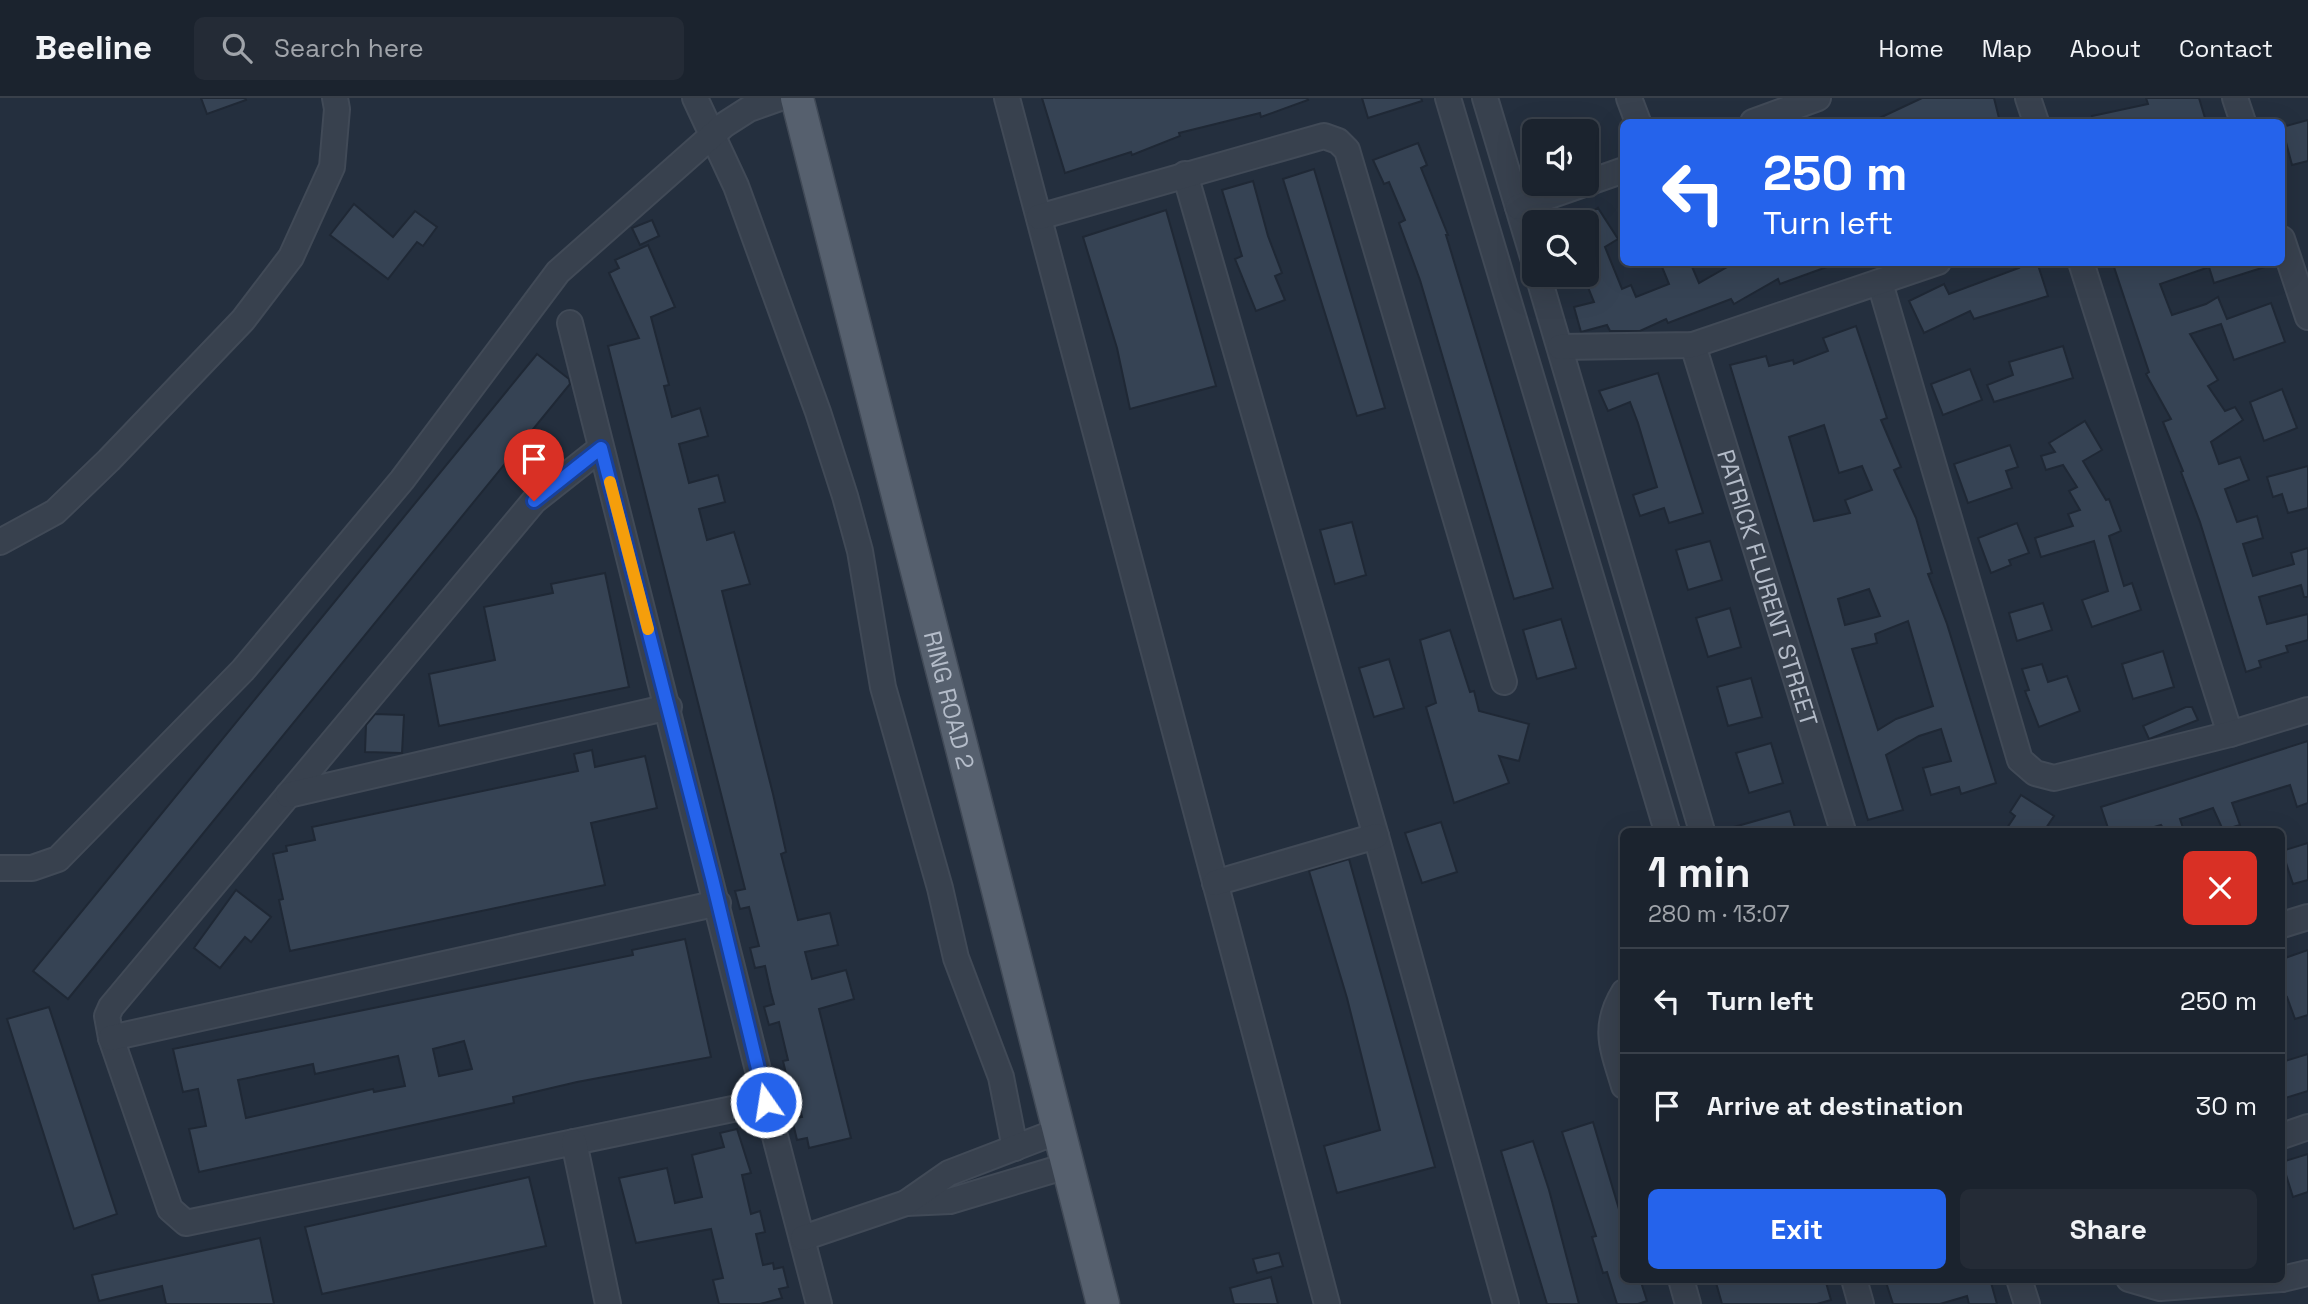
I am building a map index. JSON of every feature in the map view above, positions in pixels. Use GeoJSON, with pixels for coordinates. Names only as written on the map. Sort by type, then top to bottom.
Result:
{"type":"FeatureCollection","features":[{"type":"Feature","properties":{"kind":"main road","name":"RING ROAD 2"},"geometry":{"type":"LineString","coordinates":[[797,98],[1103,1304]]}},
{"type":"Feature","properties":{"kind":"street"},"geometry":{"type":"LineString","coordinates":[[0,542],[55,512],[109,460],[243,320],[291,257],[332,167],[337,109],[335,98]]}},
{"type":"Feature","properties":{"kind":"street"},"geometry":{"type":"LineString","coordinates":[[695,98],[736,186],[781,307],[845,496],[860,551],[883,687],[940,888],[956,958],[1001,1077],[1015,1148]]}},
{"type":"Feature","properties":{"kind":"street"},"geometry":{"type":"LineString","coordinates":[[0,868],[32,868],[58,859],[243,670],[402,480],[558,272],[713,135],[750,109],[780,98]]}},
{"type":"Feature","properties":{"kind":"street"},"geometry":{"type":"LineString","coordinates":[[1007,98],[1327,1304]]}},
{"type":"Feature","properties":{"kind":"street"},"geometry":{"type":"LineString","coordinates":[[1448,98],[1666,828]]}},
{"type":"Feature","properties":{"kind":"street"},"geometry":{"type":"LineString","coordinates":[[1485,98],[1522,220]]}},
{"type":"Feature","properties":{"kind":"street"},"geometry":{"type":"LineString","coordinates":[[1629,98],[1637,119]]}},
{"type":"Feature","properties":{"kind":"street"},"geometry":{"type":"LineString","coordinates":[[1761,119],[1818,98]]}},
{"type":"Feature","properties":{"kind":"street"},"geometry":{"type":"LineString","coordinates":[[2028,98],[2035,119]]}},
{"type":"Feature","properties":{"kind":"street"},"geometry":{"type":"LineString","coordinates":[[2235,98],[2242,119]]}},
{"type":"Feature","properties":{"kind":"street"},"geometry":{"type":"LineString","coordinates":[[1038,217],[1324,136],[1338,141],[1347,150],[1504,682]]}},
{"type":"Feature","properties":{"kind":"street"},"geometry":{"type":"LineString","coordinates":[[1599,179],[1620,171]]}},
{"type":"Feature","properties":{"kind":"street"},"geometry":{"type":"LineString","coordinates":[[1185,174],[1376,836],[1506,1304]]}},
{"type":"Feature","properties":{"kind":"street"},"geometry":{"type":"LineString","coordinates":[[1518,207],[1549,196]]}},
{"type":"Feature","properties":{"kind":"street"},"geometry":{"type":"LineString","coordinates":[[2285,248],[2308,317]]}},
{"type":"Feature","properties":{"kind":"street"},"geometry":{"type":"LineString","coordinates":[[1560,347],[1693,345],[1927,266]]}},
{"type":"Feature","properties":{"kind":"street"},"geometry":{"type":"LineString","coordinates":[[2082,266],[2230,734]]}},
{"type":"Feature","properties":{"kind":"street"},"geometry":{"type":"LineString","coordinates":[[1880,283],[2020,760],[2035,773],[2054,778],[2230,734],[2308,710]]}},
{"type":"Feature","properties":{"kind":"street"},"geometry":{"type":"LineString","coordinates":[[1542,287],[1701,828]]}},
{"type":"Feature","properties":{"kind":"street"},"geometry":{"type":"LineString","coordinates":[[570,323],[819,1304]]}},
{"type":"Feature","properties":{"kind":"street","name":"PATRICK FLURENT STREET"},"geometry":{"type":"LineString","coordinates":[[1693,345],[1842,828]]}},
{"type":"Feature","properties":{"kind":"street"},"geometry":{"type":"LineString","coordinates":[[601,448],[534,501],[116,1000],[107,1016],[111,1038],[170,1209],[186,1223],[766,1102]]}},
{"type":"Feature","properties":{"kind":"street"},"geometry":{"type":"LineString","coordinates":[[1594,584],[1626,576]]}},
{"type":"Feature","properties":{"kind":"street"},"geometry":{"type":"LineString","coordinates":[[288,795],[669,707]]}},
{"type":"Feature","properties":{"kind":"street"},"geometry":{"type":"LineString","coordinates":[[1215,883],[1376,836]]}},
{"type":"Feature","properties":{"kind":"street"},"geometry":{"type":"LineString","coordinates":[[111,1038],[718,903]]}},
{"type":"Feature","properties":{"kind":"street"},"geometry":{"type":"LineString","coordinates":[[2285,924],[2308,917]]}},
{"type":"Feature","properties":{"kind":"street"},"geometry":{"type":"LineString","coordinates":[[1620,999],[1613,1011],[1610,1037],[1620,1072]]}},
{"type":"Feature","properties":{"kind":"street"},"geometry":{"type":"LineString","coordinates":[[2285,1135],[2308,1127]]}},
{"type":"Feature","properties":{"kind":"street"},"geometry":{"type":"LineString","coordinates":[[906,1203],[949,1172],[1061,1130]]}},
{"type":"Feature","properties":{"kind":"street"},"geometry":{"type":"LineString","coordinates":[[575,1142],[608,1304]]}},
{"type":"Feature","properties":{"kind":"street"},"geometry":{"type":"LineString","coordinates":[[803,1238],[906,1203],[950,1201],[1070,1166]]}},
{"type":"Feature","properties":{"kind":"street"},"geometry":{"type":"LineString","coordinates":[[1682,1283],[1688,1304]]}},
{"type":"Feature","properties":{"kind":"street"},"geometry":{"type":"LineString","coordinates":[[1855,1283],[1861,1304]]}},
{"type":"Feature","properties":{"kind":"street"},"geometry":{"type":"LineString","coordinates":[[2020,1283],[2027,1304]]}},
{"type":"Feature","properties":{"kind":"street"},"geometry":{"type":"LineString","coordinates":[[2137,1283],[2161,1296],[2221,1283]]}},
{"type":"Feature","properties":{"kind":"building"},"geometry":{"type":"Polygon","coordinates":[[[201,98],[245,98],[246,100],[207,114],[201,98]]]}},
{"type":"Feature","properties":{"kind":"building"},"geometry":{"type":"Polygon","coordinates":[[[1042,98],[1308,100],[1261,117],[1260,113],[1179,133],[1180,136],[1132,155],[1131,152],[1065,173],[1042,98]]]}},
{"type":"Feature","properties":{"kind":"building"},"geometry":{"type":"Polygon","coordinates":[[[1362,98],[1421,98],[1422,101],[1368,118],[1362,98]]]}},
{"type":"Feature","properties":{"kind":"building"},"geometry":{"type":"Polygon","coordinates":[[[1922,98],[1994,98],[1999,119],[1877,119],[1922,98]]]}},
{"type":"Feature","properties":{"kind":"building"},"geometry":{"type":"Polygon","coordinates":[[[2146,98],[2199,98],[2205,118],[2092,119],[2092,116],[2148,104],[2146,98]]]}},
{"type":"Feature","properties":{"kind":"building"},"geometry":{"type":"Polygon","coordinates":[[[2308,120],[2308,161],[2292,165],[2285,138],[2285,126],[2308,120]]]}},
{"type":"Feature","properties":{"kind":"building"},"geometry":{"type":"Polygon","coordinates":[[[1418,143],[1427,165],[1421,168],[1448,235],[1553,588],[1514,599],[1420,280],[1399,223],[1405,220],[1389,182],[1384,184],[1373,160],[1418,143]]]}},
{"type":"Feature","properties":{"kind":"building"},"geometry":{"type":"Polygon","coordinates":[[[1314,169],[1385,408],[1357,416],[1283,179],[1314,169]]]}},
{"type":"Feature","properties":{"kind":"building"},"geometry":{"type":"Polygon","coordinates":[[[1253,181],[1268,236],[1282,273],[1275,276],[1285,300],[1256,311],[1235,259],[1242,256],[1222,190],[1253,181]]]}},
{"type":"Feature","properties":{"kind":"building"},"geometry":{"type":"Polygon","coordinates":[[[354,204],[393,237],[415,211],[437,227],[423,246],[417,242],[388,279],[330,235],[354,204]]]}},
{"type":"Feature","properties":{"kind":"building"},"geometry":{"type":"Polygon","coordinates":[[[1598,208],[1618,239],[1605,247],[1622,289],[1631,285],[1636,297],[1669,284],[1662,266],[1692,266],[1699,283],[1729,266],[1830,266],[1780,284],[1778,279],[1734,304],[1731,299],[1668,323],[1666,319],[1640,331],[1610,331],[1607,325],[1581,332],[1574,307],[1594,302],[1588,287],[1599,287],[1599,210],[1595,210],[1598,208]]]}},
{"type":"Feature","properties":{"kind":"building"},"geometry":{"type":"Polygon","coordinates":[[[1166,210],[1216,386],[1130,409],[1117,348],[1083,237],[1166,210]]]}},
{"type":"Feature","properties":{"kind":"building"},"geometry":{"type":"Polygon","coordinates":[[[652,220],[659,236],[640,245],[632,228],[652,220]]]}},
{"type":"Feature","properties":{"kind":"building"},"geometry":{"type":"Polygon","coordinates":[[[648,245],[675,307],[651,317],[669,385],[664,386],[672,417],[700,408],[708,436],[679,444],[689,483],[718,475],[725,502],[699,509],[707,540],[734,532],[750,584],[722,591],[773,794],[786,852],[781,854],[798,920],[830,913],[838,945],[805,952],[812,979],[846,970],[854,999],[819,1009],[851,1138],[809,1148],[807,1138],[797,1140],[792,1119],[802,1117],[793,1081],[788,1082],[783,1061],[788,1060],[779,1022],[769,1025],[764,1007],[774,1004],[765,966],[755,968],[750,948],[759,946],[749,907],[740,909],[735,891],[745,889],[608,346],[639,338],[609,273],[619,268],[615,260],[648,245]]]}},
{"type":"Feature","properties":{"kind":"building"},"geometry":{"type":"Polygon","coordinates":[[[2018,266],[2038,266],[2048,296],[1974,319],[1970,311],[1924,333],[1909,301],[1944,284],[1949,294],[2019,268],[2018,266]]]}},
{"type":"Feature","properties":{"kind":"building"},"geometry":{"type":"Polygon","coordinates":[[[2268,266],[2214,283],[2209,267],[2160,284],[2172,315],[2206,304],[2218,297],[2227,319],[2271,303],[2285,342],[2234,360],[2221,324],[2190,334],[2218,380],[2208,386],[2225,411],[2235,407],[2243,420],[2211,442],[2219,464],[2240,457],[2249,480],[2225,489],[2237,522],[2257,516],[2263,538],[2243,544],[2253,576],[2294,564],[2291,553],[2308,548],[2308,597],[2304,597],[2301,585],[2259,597],[2267,624],[2308,614],[2308,640],[2286,646],[2288,652],[2259,661],[2261,667],[2246,672],[2200,522],[2163,422],[2171,419],[2146,374],[2149,372],[2114,267],[2268,266]]]}},
{"type":"Feature","properties":{"kind":"building"},"geometry":{"type":"Polygon","coordinates":[[[1856,326],[1887,418],[1881,420],[1901,467],[1894,470],[1916,518],[1932,573],[1928,574],[1947,624],[1996,783],[1961,794],[1959,787],[1931,795],[1923,768],[1951,761],[1941,729],[1919,736],[1886,755],[1903,810],[1868,820],[1730,365],[1766,356],[1769,366],[1793,360],[1794,364],[1828,351],[1823,338],[1856,326]],[[1824,425],[1789,437],[1814,521],[1850,513],[1845,500],[1872,490],[1862,466],[1839,473],[1824,425]],[[1869,589],[1838,599],[1845,625],[1880,616],[1869,589]],[[1908,621],[1875,634],[1877,643],[1852,649],[1878,730],[1896,719],[1933,706],[1908,621]]]}},
{"type":"Feature","properties":{"kind":"building"},"geometry":{"type":"Polygon","coordinates":[[[2063,346],[2073,378],[1994,402],[1987,385],[2013,375],[2009,362],[2063,346]]]}},
{"type":"Feature","properties":{"kind":"building"},"geometry":{"type":"Polygon","coordinates":[[[537,354],[569,379],[570,384],[68,999],[33,971],[537,354]]]}},
{"type":"Feature","properties":{"kind":"building"},"geometry":{"type":"Polygon","coordinates":[[[1970,369],[1982,400],[1943,415],[1931,384],[1970,369]]]}},
{"type":"Feature","properties":{"kind":"building"},"geometry":{"type":"Polygon","coordinates":[[[1658,373],[1703,513],[1669,523],[1664,508],[1640,516],[1633,495],[1657,487],[1638,423],[1630,402],[1608,411],[1599,391],[1658,373]]]}},
{"type":"Feature","properties":{"kind":"building"},"geometry":{"type":"Polygon","coordinates":[[[2282,389],[2297,428],[2264,441],[2250,402],[2282,389]]]}},
{"type":"Feature","properties":{"kind":"building"},"geometry":{"type":"Polygon","coordinates":[[[2085,421],[2102,450],[2083,461],[2106,500],[2109,499],[2121,531],[2109,536],[2124,586],[2132,583],[2141,610],[2092,627],[2082,600],[2108,591],[2094,541],[2041,557],[2035,538],[2073,526],[2068,514],[2080,510],[2069,491],[2077,487],[2063,465],[2046,470],[2041,456],[2055,452],[2049,443],[2085,421]]]}},
{"type":"Feature","properties":{"kind":"building"},"geometry":{"type":"Polygon","coordinates":[[[2010,445],[2018,467],[2006,471],[2012,488],[1968,503],[1954,464],[2010,445]]]}},
{"type":"Feature","properties":{"kind":"building"},"geometry":{"type":"Polygon","coordinates":[[[2308,466],[2308,508],[2288,513],[2282,494],[2273,497],[2267,477],[2308,466]]]}},
{"type":"Feature","properties":{"kind":"building"},"geometry":{"type":"Polygon","coordinates":[[[1352,522],[1366,575],[1335,584],[1320,530],[1352,522]]]}},
{"type":"Feature","properties":{"kind":"building"},"geometry":{"type":"Polygon","coordinates":[[[2017,523],[2029,553],[2009,560],[2011,565],[1991,573],[1978,538],[2017,523]]]}},
{"type":"Feature","properties":{"kind":"building"},"geometry":{"type":"Polygon","coordinates":[[[1710,541],[1722,580],[1688,590],[1676,550],[1710,541]]]}},
{"type":"Feature","properties":{"kind":"building"},"geometry":{"type":"Polygon","coordinates":[[[605,573],[629,687],[439,726],[429,674],[495,660],[484,607],[553,593],[551,584],[605,573]]]}},
{"type":"Feature","properties":{"kind":"building"},"geometry":{"type":"Polygon","coordinates":[[[2043,603],[2052,630],[2017,641],[2009,613],[2043,603]]]}},
{"type":"Feature","properties":{"kind":"building"},"geometry":{"type":"Polygon","coordinates":[[[1730,608],[1741,647],[1708,657],[1696,618],[1730,608]]]}},
{"type":"Feature","properties":{"kind":"building"},"geometry":{"type":"Polygon","coordinates":[[[1561,619],[1576,668],[1537,679],[1523,630],[1561,619]]]}},
{"type":"Feature","properties":{"kind":"building"},"geometry":{"type":"Polygon","coordinates":[[[1450,630],[1479,711],[1529,724],[1519,761],[1499,756],[1509,783],[1454,803],[1426,707],[1436,703],[1420,640],[1450,630]]]}},
{"type":"Feature","properties":{"kind":"building"},"geometry":{"type":"Polygon","coordinates":[[[2163,651],[2174,687],[2133,699],[2122,664],[2163,651]]]}},
{"type":"Feature","properties":{"kind":"building"},"geometry":{"type":"Polygon","coordinates":[[[1389,659],[1404,708],[1374,717],[1359,668],[1389,659]]]}},
{"type":"Feature","properties":{"kind":"building"},"geometry":{"type":"Polygon","coordinates":[[[2042,664],[2048,682],[2067,676],[2080,711],[2039,727],[2025,691],[2029,690],[2022,669],[2042,664]]]}},
{"type":"Feature","properties":{"kind":"building"},"geometry":{"type":"Polygon","coordinates":[[[1751,678],[1762,717],[1728,726],[1717,687],[1751,678]]]}},
{"type":"Feature","properties":{"kind":"building"},"geometry":{"type":"Polygon","coordinates":[[[2186,707],[2192,707],[2198,720],[2149,739],[2143,726],[2186,707]]]}},
{"type":"Feature","properties":{"kind":"building"},"geometry":{"type":"Polygon","coordinates":[[[375,714],[404,715],[402,753],[365,752],[366,725],[375,714]]]}},
{"type":"Feature","properties":{"kind":"building"},"geometry":{"type":"Polygon","coordinates":[[[2308,741],[2308,803],[2297,807],[2290,785],[2232,803],[2240,825],[2230,828],[2222,828],[2213,808],[2180,819],[2183,828],[2163,828],[2161,825],[2151,828],[2108,828],[2101,807],[2308,741]]]}},
{"type":"Feature","properties":{"kind":"building"},"geometry":{"type":"Polygon","coordinates":[[[1771,743],[1783,783],[1749,793],[1736,753],[1771,743]]]}},
{"type":"Feature","properties":{"kind":"building"},"geometry":{"type":"Polygon","coordinates":[[[592,750],[595,767],[645,756],[657,808],[591,823],[605,885],[290,951],[273,854],[287,851],[286,846],[315,840],[312,827],[578,771],[574,754],[592,750]]]}},
{"type":"Feature","properties":{"kind":"building"},"geometry":{"type":"Polygon","coordinates":[[[2021,795],[2054,816],[2046,828],[2007,828],[2015,816],[2010,812],[2021,795]]]}},
{"type":"Feature","properties":{"kind":"building"},"geometry":{"type":"Polygon","coordinates":[[[1790,811],[1795,828],[1734,828],[1790,811]]]}},
{"type":"Feature","properties":{"kind":"building"},"geometry":{"type":"Polygon","coordinates":[[[1441,822],[1457,872],[1422,883],[1405,833],[1441,822]]]}},
{"type":"Feature","properties":{"kind":"building"},"geometry":{"type":"Polygon","coordinates":[[[2308,843],[2308,880],[2293,884],[2285,860],[2285,850],[2308,843]]]}},
{"type":"Feature","properties":{"kind":"building"},"geometry":{"type":"Polygon","coordinates":[[[1349,859],[1435,1167],[1337,1193],[1324,1146],[1380,1130],[1347,998],[1309,871],[1349,859]]]}},
{"type":"Feature","properties":{"kind":"building"},"geometry":{"type":"Polygon","coordinates":[[[236,890],[271,917],[251,942],[245,937],[220,968],[194,948],[236,890]]]}},
{"type":"Feature","properties":{"kind":"building"},"geometry":{"type":"Polygon","coordinates":[[[685,939],[711,1057],[577,1082],[513,1097],[514,1103],[199,1172],[189,1129],[206,1126],[198,1089],[183,1092],[173,1049],[633,955],[632,950],[685,939]],[[464,1041],[433,1049],[439,1076],[472,1069],[464,1041]],[[398,1056],[315,1074],[313,1064],[238,1080],[246,1118],[373,1089],[374,1092],[405,1086],[398,1056]]]}},
{"type":"Feature","properties":{"kind":"building"},"geometry":{"type":"Polygon","coordinates":[[[2308,950],[2308,1015],[2295,1019],[2287,997],[2285,998],[2285,958],[2308,950]]]}},
{"type":"Feature","properties":{"kind":"building"},"geometry":{"type":"Polygon","coordinates":[[[49,1007],[117,1214],[74,1229],[7,1019],[49,1007]]]}},
{"type":"Feature","properties":{"kind":"building"},"geometry":{"type":"Polygon","coordinates":[[[2308,1054],[2308,1091],[2285,1098],[2285,1061],[2308,1054]]]}},
{"type":"Feature","properties":{"kind":"building"},"geometry":{"type":"Polygon","coordinates":[[[1593,1122],[1620,1213],[1620,1283],[1641,1283],[1647,1301],[1617,1304],[1607,1272],[1603,1273],[1592,1237],[1596,1236],[1562,1132],[1593,1122]]]}},
{"type":"Feature","properties":{"kind":"building"},"geometry":{"type":"Polygon","coordinates":[[[737,1129],[751,1173],[742,1175],[751,1214],[760,1211],[765,1232],[756,1234],[763,1265],[773,1263],[774,1269],[783,1267],[788,1287],[779,1289],[782,1298],[760,1304],[719,1304],[713,1280],[723,1278],[711,1229],[636,1243],[619,1178],[667,1168],[675,1203],[702,1197],[692,1155],[724,1147],[720,1133],[737,1129]]]}},
{"type":"Feature","properties":{"kind":"building"},"geometry":{"type":"Polygon","coordinates":[[[1533,1141],[1579,1304],[1547,1304],[1501,1151],[1533,1141]]]}},
{"type":"Feature","properties":{"kind":"building"},"geometry":{"type":"Polygon","coordinates":[[[2308,1154],[2308,1192],[2293,1197],[2285,1172],[2285,1161],[2308,1154]]]}},
{"type":"Feature","properties":{"kind":"building"},"geometry":{"type":"Polygon","coordinates":[[[529,1177],[546,1246],[322,1294],[305,1227],[529,1177]]]}},
{"type":"Feature","properties":{"kind":"building"},"geometry":{"type":"Polygon","coordinates":[[[260,1238],[274,1304],[166,1304],[162,1286],[99,1301],[92,1275],[260,1238]]]}},
{"type":"Feature","properties":{"kind":"building"},"geometry":{"type":"Polygon","coordinates":[[[1279,1253],[1283,1266],[1257,1273],[1253,1259],[1279,1253]]]}},
{"type":"Feature","properties":{"kind":"building"},"geometry":{"type":"Polygon","coordinates":[[[1271,1277],[1278,1304],[1234,1304],[1230,1288],[1271,1277]]]}},
{"type":"Feature","properties":{"kind":"building"},"geometry":{"type":"Polygon","coordinates":[[[1716,1283],[1826,1283],[1831,1300],[1817,1304],[1722,1304],[1716,1283]]]}},
{"type":"Feature","properties":{"kind":"building"},"geometry":{"type":"Polygon","coordinates":[[[1886,1283],[1991,1283],[1997,1304],[1969,1304],[1967,1296],[1940,1304],[1893,1304],[1886,1283]]]}},
{"type":"Feature","properties":{"kind":"slow traffic"},"geometry":{"type":"LineString","coordinates":[[610,482],[648,629]]}},
{"type":"Feature","properties":{"kind":"route"},"geometry":{"type":"LineString","coordinates":[[534,501],[553,483],[601,448],[669,707],[766,1102]]}}]}
